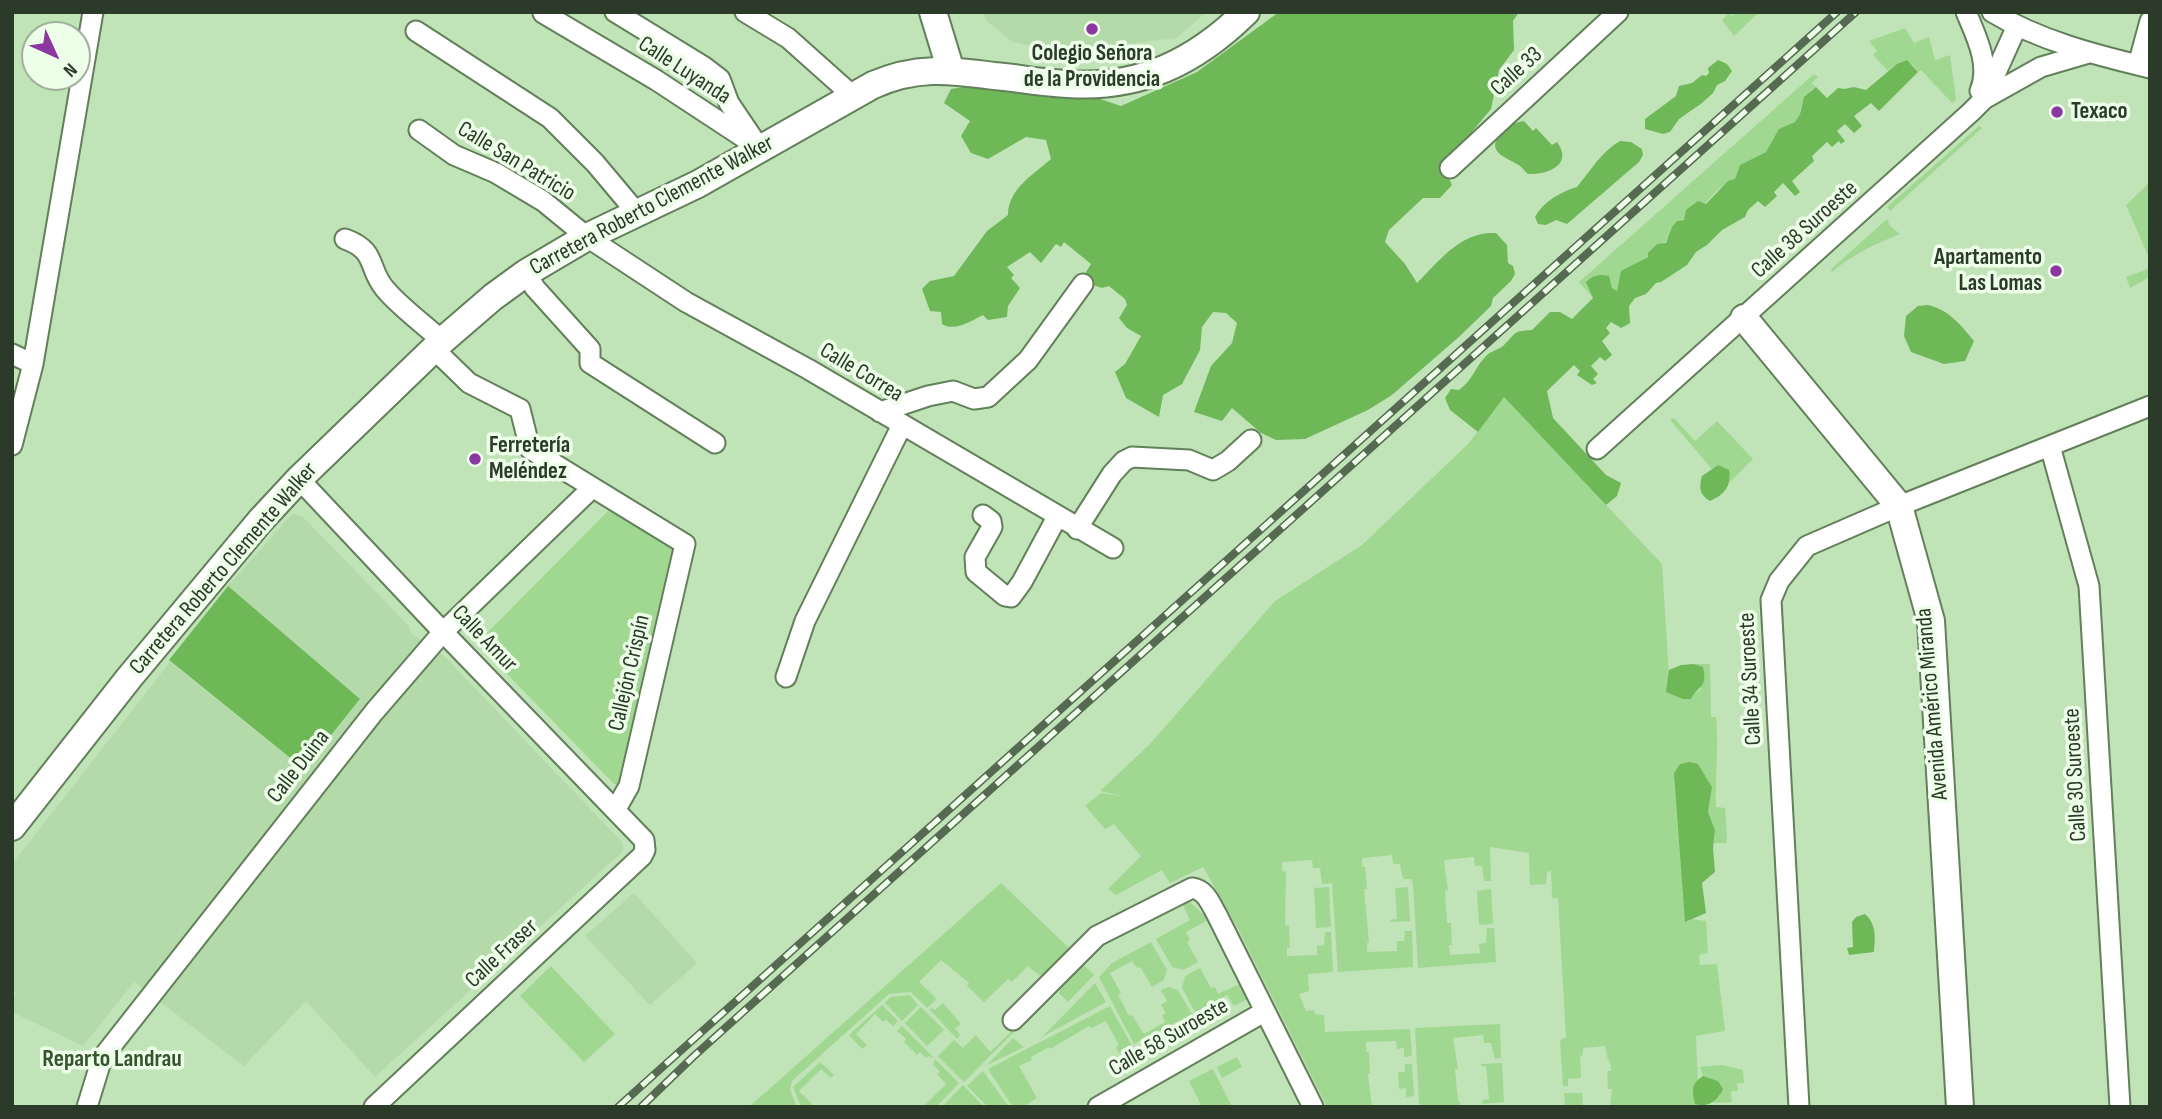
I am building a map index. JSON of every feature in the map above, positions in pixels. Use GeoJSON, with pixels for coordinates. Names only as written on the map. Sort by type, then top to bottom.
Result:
{"type":"FeatureCollection","features":[{"type":"Feature","properties":{"kind":"main road"},"geometry":{"type":"LineString","coordinates":[[933,12],[951,71]]}},
{"type":"Feature","properties":{"kind":"main road","name":"Carretera Roberto Clemente Walker"},"geometry":{"type":"LineString","coordinates":[[12,827],[129,678],[260,521],[299,479],[438,345],[493,297],[526,273],[587,237],[698,184],[853,96],[896,75],[922,70],[951,71],[1069,84],[1117,83],[1149,75],[1181,61],[1208,46],[1245,12]]}},
{"type":"Feature","properties":{"kind":"main road","name":"Avenida Américo Miranda"},"geometry":{"type":"LineString","coordinates":[[1744,318],[1899,506],[1931,621],[1960,1107]]}},
{"type":"Feature","properties":{"kind":"street"},"geometry":{"type":"LineString","coordinates":[[12,445],[33,364],[93,12]]}},
{"type":"Feature","properties":{"kind":"street"},"geometry":{"type":"LineString","coordinates":[[615,12],[720,79],[729,103],[746,132],[761,149]]}},
{"type":"Feature","properties":{"kind":"street"},"geometry":{"type":"LineString","coordinates":[[745,12],[788,38],[853,96]]}},
{"type":"Feature","properties":{"kind":"street","name":"Calle 33"},"geometry":{"type":"LineString","coordinates":[[1450,168],[1618,12]]}},
{"type":"Feature","properties":{"kind":"street"},"geometry":{"type":"LineString","coordinates":[[1966,12],[1984,65],[1984,82],[1978,106]]}},
{"type":"Feature","properties":{"kind":"street"},"geometry":{"type":"LineString","coordinates":[[1992,12],[2017,26],[2089,53],[2144,67],[2150,21]]}},
{"type":"Feature","properties":{"kind":"street","name":"Calle Luyanda"},"geometry":{"type":"LineString","coordinates":[[543,13],[656,80],[761,149]]}},
{"type":"Feature","properties":{"kind":"street","name":"Calle 38 Suroeste"},"geometry":{"type":"LineString","coordinates":[[1597,449],[1978,106],[2017,26]]}},
{"type":"Feature","properties":{"kind":"street"},"geometry":{"type":"LineString","coordinates":[[416,31],[550,118],[595,163],[637,213]]}},
{"type":"Feature","properties":{"kind":"street"},"geometry":{"type":"LineString","coordinates":[[1978,106],[2041,67],[2089,53]]}},
{"type":"Feature","properties":{"kind":"street","name":"Calle San Patricio"},"geometry":{"type":"LineString","coordinates":[[419,130],[454,155],[496,173],[544,201],[587,237]]}},
{"type":"Feature","properties":{"kind":"street","name":"Calle Correa"},"geometry":{"type":"LineString","coordinates":[[587,237],[686,302],[808,369],[1112,548]]}},
{"type":"Feature","properties":{"kind":"street"},"geometry":{"type":"LineString","coordinates":[[345,239],[356,243],[365,251],[385,289],[470,383],[520,409],[530,449],[592,488]]}},
{"type":"Feature","properties":{"kind":"street"},"geometry":{"type":"LineString","coordinates":[[526,273],[535,288],[590,349],[590,363],[715,443]]}},
{"type":"Feature","properties":{"kind":"street"},"geometry":{"type":"LineString","coordinates":[[880,412],[928,396],[953,391],[974,399],[988,397],[1028,360],[1083,284]]}},
{"type":"Feature","properties":{"kind":"street"},"geometry":{"type":"LineString","coordinates":[[12,354],[33,364]]}},
{"type":"Feature","properties":{"kind":"street","name":"Calle 34 Suroeste"},"geometry":{"type":"LineString","coordinates":[[1799,1107],[1771,600],[1784,572],[1807,546],[1899,506],[2150,406]]}},
{"type":"Feature","properties":{"kind":"street"},"geometry":{"type":"LineString","coordinates":[[786,677],[805,621],[902,425]]}},
{"type":"Feature","properties":{"kind":"street"},"geometry":{"type":"LineString","coordinates":[[1077,529],[1112,474],[1124,461],[1132,457],[1189,460],[1213,470],[1228,461],[1251,440]]}},
{"type":"Feature","properties":{"kind":"street","name":"Calle 30 Suroeste"},"geometry":{"type":"LineString","coordinates":[[2050,446],[2089,586],[2120,1107]]}},
{"type":"Feature","properties":{"kind":"street","name":"Calle Amur"},"geometry":{"type":"LineString","coordinates":[[299,479],[636,831]]}},
{"type":"Feature","properties":{"kind":"street","name":"Callejón Crispín"},"geometry":{"type":"LineString","coordinates":[[592,488],[685,544],[629,786],[615,809]]}},
{"type":"Feature","properties":{"kind":"street","name":"Calle Duina"},"geometry":{"type":"LineString","coordinates":[[87,1107],[103,1058],[374,712],[443,632],[592,488]]}},
{"type":"Feature","properties":{"kind":"street"},"geometry":{"type":"LineString","coordinates":[[983,515],[991,521],[992,527],[975,557],[976,572],[1005,596],[1011,597],[1057,517]]}},
{"type":"Feature","properties":{"kind":"street","name":"Calle Fraser"},"geometry":{"type":"LineString","coordinates":[[374,1107],[642,856],[645,850],[644,840],[636,831]]}},
{"type":"Feature","properties":{"kind":"street"},"geometry":{"type":"LineString","coordinates":[[1013,1020],[1097,936],[1192,888],[1199,889],[1205,894],[1313,1107]]}},
{"type":"Feature","properties":{"kind":"street","name":"Calle 58 Suroeste"},"geometry":{"type":"LineString","coordinates":[[1098,1107],[1264,1012]]}},
{"type":"Feature","properties":{"kind":"shaded area","name":"Colegio Señora de la Providencia"},"geometry":{"type":"Polygon","coordinates":[[[983,12],[1207,12],[1176,38],[1065,52],[1012,42],[986,20],[983,12]]]}},
{"type":"Feature","properties":{"kind":"shaded area"},"geometry":{"type":"Polygon","coordinates":[[[1736,12],[1759,12],[1734,36],[1722,20],[1729,13],[1731,16],[1736,12]]]}},
{"type":"Feature","properties":{"kind":"shaded area"},"geometry":{"type":"Polygon","coordinates":[[[1905,28],[1914,43],[1929,37],[1935,60],[1950,55],[1956,100],[1952,103],[1913,65],[1897,64],[1888,71],[1873,55],[1877,51],[1869,41],[1905,28]]]}},
{"type":"Feature","properties":{"kind":"shaded area"},"geometry":{"type":"Polygon","coordinates":[[[1814,74],[1818,77],[1812,83],[1816,87],[1801,106],[1800,114],[1766,152],[1740,165],[1735,179],[1720,188],[1696,212],[1677,221],[1665,242],[1624,275],[1617,292],[1612,288],[1608,276],[1596,276],[1587,282],[1593,298],[1579,282],[1814,74]]]}},
{"type":"Feature","properties":{"kind":"shaded area"},"geometry":{"type":"Polygon","coordinates":[[[1979,126],[1982,128],[1890,211],[1887,207],[1979,126]]]}},
{"type":"Feature","properties":{"kind":"shaded area"},"geometry":{"type":"Polygon","coordinates":[[[2150,182],[2150,260],[2126,205],[2150,182]]]}},
{"type":"Feature","properties":{"kind":"shaded area"},"geometry":{"type":"Polygon","coordinates":[[[1887,219],[1890,226],[1900,234],[1864,250],[1832,272],[1831,269],[1887,219]]]}},
{"type":"Feature","properties":{"kind":"shaded area"},"geometry":{"type":"Polygon","coordinates":[[[2150,268],[2150,277],[2130,288],[2126,277],[2150,268]]]}},
{"type":"Feature","properties":{"kind":"shaded area"},"geometry":{"type":"Polygon","coordinates":[[[1504,397],[1662,564],[1670,693],[1694,694],[1701,689],[1703,668],[1694,664],[1710,664],[1711,717],[1716,717],[1717,728],[1716,807],[1725,808],[1727,839],[1726,843],[1714,843],[1715,830],[1708,812],[1712,787],[1698,764],[1686,922],[1692,919],[1706,921],[1708,953],[1699,955],[1700,965],[1717,964],[1725,1031],[1696,1036],[1699,1107],[1610,1107],[1612,1089],[1608,1089],[1607,1071],[1611,1071],[1605,1046],[1583,1048],[1583,1055],[1580,1056],[1581,1078],[1568,1079],[1568,1086],[1563,1086],[1560,1040],[1566,1037],[1558,898],[1552,898],[1551,871],[1547,872],[1546,884],[1530,885],[1529,853],[1490,847],[1491,881],[1484,881],[1482,866],[1475,866],[1474,857],[1444,860],[1448,890],[1445,891],[1447,923],[1451,923],[1450,955],[1480,953],[1479,944],[1486,943],[1487,928],[1494,928],[1496,962],[1418,968],[1413,884],[1411,879],[1403,879],[1400,864],[1393,864],[1392,855],[1362,858],[1367,889],[1364,889],[1369,942],[1367,952],[1397,951],[1397,941],[1404,941],[1405,931],[1412,931],[1413,967],[1338,972],[1332,883],[1322,884],[1320,868],[1313,868],[1312,860],[1282,862],[1282,871],[1286,872],[1285,925],[1289,926],[1290,948],[1287,948],[1287,956],[1317,955],[1317,946],[1324,945],[1325,932],[1331,932],[1333,972],[1308,974],[1309,991],[1299,994],[1306,1011],[1314,1010],[1315,1014],[1324,1015],[1325,1032],[1410,1029],[1412,1056],[1404,1057],[1404,1048],[1397,1049],[1396,1041],[1366,1042],[1372,1107],[1327,1107],[1236,925],[1203,867],[1170,883],[1162,870],[1116,895],[1108,889],[1141,856],[1114,824],[1105,829],[1085,806],[1101,793],[1125,797],[1100,791],[1150,744],[1275,601],[1362,545],[1468,444],[1504,397]]]}},
{"type":"Feature","properties":{"kind":"shaded area"},"geometry":{"type":"Polygon","coordinates":[[[1674,418],[1695,441],[1717,421],[1753,459],[1729,483],[1730,477],[1718,465],[1712,469],[1670,420],[1674,418]]]}},
{"type":"Feature","properties":{"kind":"shaded area"},"geometry":{"type":"Polygon","coordinates":[[[615,504],[681,546],[621,784],[614,784],[477,643],[615,504]]]}},
{"type":"Feature","properties":{"kind":"shaded area"},"geometry":{"type":"Polygon","coordinates":[[[292,514],[302,516],[409,626],[411,634],[433,646],[450,662],[622,842],[623,851],[375,1077],[306,1001],[244,1066],[134,982],[83,1046],[12,1012],[12,1001],[16,993],[12,991],[12,864],[170,662],[304,769],[360,700],[228,586],[292,514]]]}},
{"type":"Feature","properties":{"kind":"shaded area"},"geometry":{"type":"Polygon","coordinates":[[[1001,883],[1069,948],[1043,975],[1028,966],[1012,982],[1008,979],[984,1002],[967,986],[969,983],[941,960],[919,982],[936,1000],[927,1008],[911,992],[889,994],[792,1081],[790,1090],[797,1107],[749,1107],[1001,883]]]}},
{"type":"Feature","properties":{"kind":"shaded area"},"geometry":{"type":"Polygon","coordinates":[[[1329,887],[1331,927],[1316,928],[1314,888],[1329,887]]]}},
{"type":"Feature","properties":{"kind":"shaded area"},"geometry":{"type":"Polygon","coordinates":[[[1408,887],[1410,921],[1391,922],[1390,920],[1397,919],[1395,888],[1408,887]]]}},
{"type":"Feature","properties":{"kind":"shaded area"},"geometry":{"type":"Polygon","coordinates":[[[1491,889],[1493,924],[1479,925],[1477,891],[1491,889]]]}},
{"type":"Feature","properties":{"kind":"shaded area"},"geometry":{"type":"Polygon","coordinates":[[[634,893],[697,963],[650,1005],[585,936],[634,893]]]}},
{"type":"Feature","properties":{"kind":"shaded area"},"geometry":{"type":"Polygon","coordinates":[[[1188,900],[1213,924],[1220,937],[1218,939],[1208,920],[1186,932],[1190,940],[1187,942],[1198,962],[1183,970],[1172,967],[1156,939],[1190,920],[1181,901],[1188,900]]]}},
{"type":"Feature","properties":{"kind":"shaded area"},"geometry":{"type":"Polygon","coordinates":[[[1151,942],[1167,970],[1164,980],[1152,987],[1140,967],[1137,968],[1132,961],[1110,973],[1129,1016],[1132,1015],[1144,1034],[1165,1022],[1162,1015],[1166,1013],[1161,1005],[1167,1001],[1161,990],[1168,987],[1178,990],[1192,1014],[1134,1044],[1099,977],[1112,963],[1151,942]]]}},
{"type":"Feature","properties":{"kind":"shaded area"},"geometry":{"type":"Polygon","coordinates":[[[551,966],[615,1034],[584,1062],[520,996],[551,966]]]}},
{"type":"Feature","properties":{"kind":"shaded area"},"geometry":{"type":"Polygon","coordinates":[[[1085,966],[1094,975],[1068,1002],[1059,993],[1060,988],[1085,966]]]}},
{"type":"Feature","properties":{"kind":"shaded area"},"geometry":{"type":"Polygon","coordinates":[[[1200,968],[1211,988],[1215,987],[1218,994],[1242,983],[1250,998],[1234,1006],[1227,995],[1195,1012],[1182,988],[1185,976],[1200,968]]]}},
{"type":"Feature","properties":{"kind":"shaded area"},"geometry":{"type":"Polygon","coordinates":[[[1095,983],[1106,1002],[1042,1037],[1095,983]]]}},
{"type":"Feature","properties":{"kind":"shaded area"},"geometry":{"type":"Polygon","coordinates":[[[910,995],[918,1005],[902,1021],[885,1003],[890,997],[910,995]]]}},
{"type":"Feature","properties":{"kind":"shaded area"},"geometry":{"type":"Polygon","coordinates":[[[943,1003],[961,1024],[955,1028],[960,1035],[957,1039],[930,1010],[935,1010],[943,1003]]]}},
{"type":"Feature","properties":{"kind":"shaded area"},"geometry":{"type":"Polygon","coordinates":[[[882,1005],[898,1021],[893,1026],[886,1020],[883,1022],[875,1014],[856,1034],[867,1045],[862,1049],[849,1035],[882,1005]]]}},
{"type":"Feature","properties":{"kind":"shaded area"},"geometry":{"type":"Polygon","coordinates":[[[1110,1006],[1132,1046],[1119,1053],[1116,1047],[1119,1045],[1106,1021],[1091,1028],[1089,1026],[1019,1066],[1037,1098],[1023,1107],[1013,1107],[988,1069],[1110,1006]]]}},
{"type":"Feature","properties":{"kind":"shaded area"},"geometry":{"type":"Polygon","coordinates":[[[921,1007],[944,1030],[927,1046],[905,1023],[921,1007]]]}},
{"type":"Feature","properties":{"kind":"shaded area"},"geometry":{"type":"Polygon","coordinates":[[[1007,1016],[1019,1027],[964,1082],[938,1056],[954,1040],[963,1048],[976,1035],[990,1052],[1012,1031],[1002,1020],[1007,1016]]]}},
{"type":"Feature","properties":{"kind":"shaded area"},"geometry":{"type":"Polygon","coordinates":[[[1500,1024],[1501,1058],[1495,1059],[1491,1043],[1484,1043],[1483,1035],[1453,1038],[1458,1069],[1455,1069],[1458,1101],[1461,1107],[1422,1107],[1419,1103],[1415,1028],[1500,1024]]]}},
{"type":"Feature","properties":{"kind":"shaded area"},"geometry":{"type":"Polygon","coordinates":[[[902,1026],[932,1058],[926,1058],[920,1052],[917,1055],[904,1042],[906,1039],[897,1031],[902,1026]]]}},
{"type":"Feature","properties":{"kind":"shaded area"},"geometry":{"type":"Polygon","coordinates":[[[1013,1038],[1024,1047],[987,1065],[1013,1038]]]}},
{"type":"Feature","properties":{"kind":"shaded area"},"geometry":{"type":"Polygon","coordinates":[[[1237,1057],[1242,1067],[1222,1078],[1217,1067],[1237,1057]]]}},
{"type":"Feature","properties":{"kind":"shaded area"},"geometry":{"type":"Polygon","coordinates":[[[935,1059],[959,1083],[936,1107],[926,1107],[946,1084],[937,1074],[940,1071],[933,1065],[935,1059]]]}},
{"type":"Feature","properties":{"kind":"shaded area"},"geometry":{"type":"Polygon","coordinates":[[[820,1062],[834,1075],[831,1078],[821,1069],[799,1091],[815,1107],[801,1107],[793,1087],[820,1062]]]}},
{"type":"Feature","properties":{"kind":"shaded area"},"geometry":{"type":"Polygon","coordinates":[[[1502,1063],[1504,1102],[1483,1104],[1482,1100],[1489,1099],[1486,1066],[1481,1064],[1502,1063]]]}},
{"type":"Feature","properties":{"kind":"shaded area"},"geometry":{"type":"Polygon","coordinates":[[[1405,1064],[1412,1064],[1414,1096],[1406,1097],[1406,1088],[1399,1089],[1398,1072],[1405,1072],[1405,1064]]]}},
{"type":"Feature","properties":{"kind":"shaded area"},"geometry":{"type":"Polygon","coordinates":[[[1722,1065],[1743,1070],[1744,1083],[1737,1083],[1738,1091],[1731,1091],[1732,1102],[1713,1103],[1720,1096],[1718,1081],[1703,1076],[1700,1067],[1722,1065]]]}},
{"type":"Feature","properties":{"kind":"shaded area"},"geometry":{"type":"Polygon","coordinates":[[[1213,1069],[1232,1107],[1202,1107],[1189,1081],[1213,1069]]]}},
{"type":"Feature","properties":{"kind":"shaded area"},"geometry":{"type":"Polygon","coordinates":[[[983,1071],[1009,1107],[988,1107],[967,1086],[983,1071]]]}},
{"type":"Feature","properties":{"kind":"shaded area"},"geometry":{"type":"Polygon","coordinates":[[[963,1085],[984,1107],[963,1107],[960,1104],[954,1107],[951,1104],[942,1107],[963,1085]]]}},
{"type":"Feature","properties":{"kind":"shaded area"},"geometry":{"type":"Polygon","coordinates":[[[1564,1093],[1582,1093],[1583,1107],[1565,1107],[1564,1093]]]}},
{"type":"Feature","properties":{"kind":"green space"},"geometry":{"type":"Polygon","coordinates":[[[1279,12],[1519,12],[1513,21],[1514,50],[1499,70],[1491,109],[1461,145],[1447,174],[1452,185],[1440,198],[1423,198],[1389,230],[1385,242],[1405,264],[1417,283],[1461,242],[1483,234],[1496,233],[1507,245],[1508,263],[1513,266],[1515,274],[1493,298],[1491,306],[1392,395],[1368,410],[1305,439],[1276,440],[1261,433],[1232,408],[1222,421],[1194,412],[1211,366],[1232,343],[1237,323],[1226,313],[1213,312],[1202,327],[1200,350],[1182,384],[1163,395],[1159,417],[1126,398],[1115,372],[1125,364],[1141,336],[1127,328],[1119,318],[1127,305],[1125,299],[1109,286],[1102,288],[1087,283],[1086,272],[1091,264],[1064,242],[1061,247],[1056,244],[1041,263],[1030,252],[1007,267],[1014,275],[1011,278],[1020,288],[1008,306],[1007,317],[988,320],[983,315],[963,325],[952,327],[942,324],[941,312],[930,311],[922,289],[930,281],[954,276],[987,231],[1008,215],[1012,197],[1017,190],[1051,159],[1046,140],[1026,137],[988,159],[971,153],[961,136],[970,121],[944,103],[951,89],[983,84],[1043,96],[1085,84],[1100,99],[1121,106],[1197,72],[1279,12]]]}},
{"type":"Feature","properties":{"kind":"green space"},"geometry":{"type":"Polygon","coordinates":[[[1718,60],[1727,64],[1732,71],[1725,81],[1717,85],[1713,93],[1679,119],[1670,132],[1663,134],[1645,129],[1645,119],[1676,96],[1679,86],[1692,83],[1702,75],[1706,76],[1709,73],[1708,68],[1718,60]]]}},
{"type":"Feature","properties":{"kind":"green space"},"geometry":{"type":"Polygon","coordinates":[[[1907,60],[1918,72],[1879,111],[1871,103],[1854,116],[1862,126],[1854,133],[1845,124],[1837,131],[1845,141],[1841,144],[1839,141],[1832,147],[1827,142],[1812,156],[1814,161],[1792,181],[1800,192],[1795,196],[1783,183],[1774,192],[1777,196],[1765,207],[1758,201],[1745,217],[1722,230],[1696,252],[1687,265],[1656,283],[1646,294],[1635,298],[1629,306],[1630,323],[1621,328],[1611,322],[1606,328],[1610,333],[1602,341],[1612,355],[1605,361],[1600,357],[1591,366],[1598,374],[1593,379],[1597,383],[1592,385],[1577,375],[1580,371],[1574,365],[1547,391],[1553,418],[1606,475],[1621,483],[1617,496],[1606,505],[1504,397],[1478,432],[1450,410],[1445,398],[1451,389],[1459,390],[1464,386],[1486,356],[1502,347],[1516,333],[1532,330],[1550,312],[1560,312],[1572,319],[1593,298],[1586,282],[1596,276],[1609,276],[1612,288],[1617,291],[1621,271],[1648,257],[1648,253],[1657,244],[1666,243],[1672,227],[1677,221],[1684,220],[1686,210],[1698,201],[1706,204],[1728,181],[1735,179],[1740,165],[1766,152],[1779,129],[1795,122],[1804,97],[1816,87],[1827,98],[1838,88],[1854,87],[1866,90],[1897,64],[1907,60]]]}},
{"type":"Feature","properties":{"kind":"green space"},"geometry":{"type":"Polygon","coordinates":[[[1524,121],[1533,131],[1536,128],[1552,145],[1557,142],[1562,157],[1556,167],[1543,173],[1528,174],[1497,151],[1496,141],[1503,132],[1510,125],[1524,121]]]}},
{"type":"Feature","properties":{"kind":"green space"},"geometry":{"type":"Polygon","coordinates":[[[1620,141],[1631,142],[1642,149],[1643,155],[1639,162],[1567,224],[1556,220],[1546,225],[1538,224],[1535,217],[1547,202],[1577,187],[1602,156],[1620,141]]]}},
{"type":"Feature","properties":{"kind":"green space"},"geometry":{"type":"Polygon","coordinates":[[[1928,305],[1948,314],[1974,341],[1965,361],[1944,364],[1911,352],[1904,336],[1906,316],[1918,306],[1928,305]]]}},
{"type":"Feature","properties":{"kind":"green space"},"geometry":{"type":"Polygon","coordinates":[[[1718,465],[1729,470],[1729,481],[1723,493],[1710,501],[1702,493],[1701,480],[1702,476],[1718,465]]]}},
{"type":"Feature","properties":{"kind":"green space"},"geometry":{"type":"Polygon","coordinates":[[[228,586],[360,699],[304,769],[169,660],[228,586]]]}},
{"type":"Feature","properties":{"kind":"green space"},"geometry":{"type":"Polygon","coordinates":[[[1694,664],[1703,667],[1704,679],[1702,686],[1691,699],[1683,699],[1666,692],[1669,670],[1694,664]]]}},
{"type":"Feature","properties":{"kind":"green space"},"geometry":{"type":"Polygon","coordinates":[[[1680,764],[1698,764],[1712,787],[1708,812],[1715,830],[1715,872],[1702,883],[1706,913],[1685,922],[1674,773],[1680,764]]]}},
{"type":"Feature","properties":{"kind":"green space"},"geometry":{"type":"Polygon","coordinates":[[[1865,914],[1873,927],[1874,952],[1849,955],[1847,948],[1853,947],[1852,922],[1856,917],[1865,914]]]}},
{"type":"Feature","properties":{"kind":"green space"},"geometry":{"type":"Polygon","coordinates":[[[1703,1076],[1718,1081],[1723,1089],[1712,1102],[1700,1105],[1695,1104],[1693,1087],[1703,1076]]]}},
{"type":"Feature","properties":{"kind":"railway"},"geometry":{"type":"LineString","coordinates":[[618,1107],[1837,12]]}},
{"type":"Feature","properties":{"kind":"railway"},"geometry":{"type":"LineString","coordinates":[[641,1107],[694,1056],[1856,12]]}},
{"type":"Feature","properties":{"kind":"place","name":"Colegio Señora de la Providencia"},"geometry":{"type":"Point","coordinates":[1092,29]}},
{"type":"Feature","properties":{"kind":"place","name":"Texaco"},"geometry":{"type":"Point","coordinates":[2057,112]}},
{"type":"Feature","properties":{"kind":"place","name":"Apartamento Las Lomas"},"geometry":{"type":"Point","coordinates":[2056,271]}},
{"type":"Feature","properties":{"kind":"place","name":"Ferretería Meléndez"},"geometry":{"type":"Point","coordinates":[475,459]}},
{"type":"Feature","properties":{"kind":"district","name":"Reparto Landrau"},"geometry":{"type":"Point","coordinates":[112,1060]}}]}
